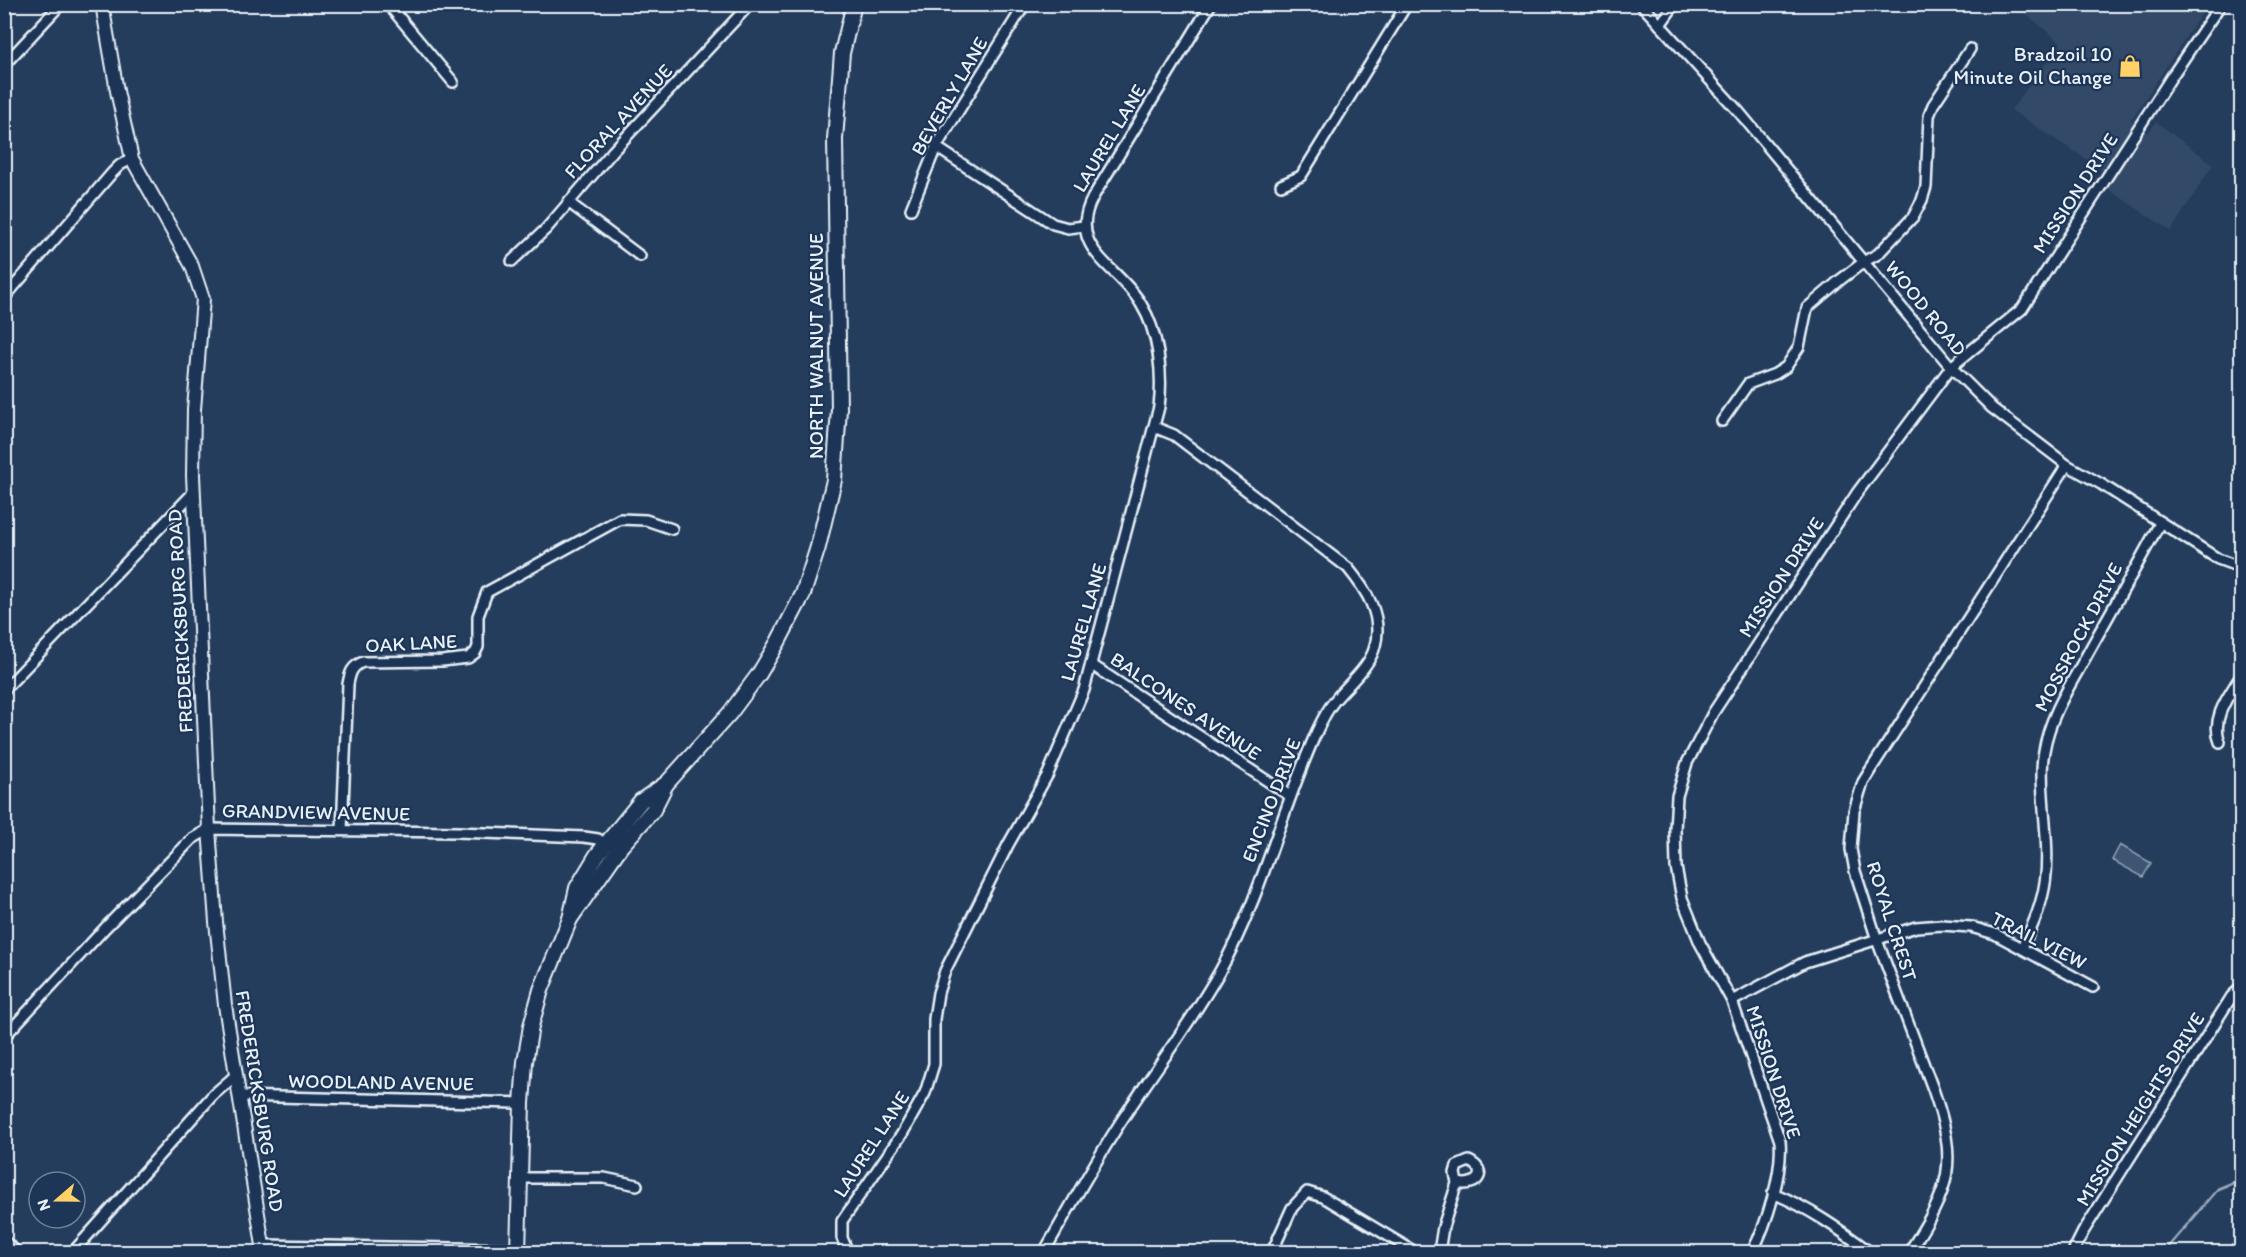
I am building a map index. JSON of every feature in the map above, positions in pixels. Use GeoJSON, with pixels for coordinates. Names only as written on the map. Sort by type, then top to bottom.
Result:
{"type":"FeatureCollection","features":[{"type":"Feature","properties":{"kind":"main road","name":"NORTH WALNUT AVENUE"},"geometry":{"type":"LineString","coordinates":[[518,1251],[525,1062],[531,1026],[541,990],[570,919],[577,888],[605,844],[641,801],[667,783],[748,690],[769,658],[802,594],[827,515],[834,480],[839,409],[835,139],[842,52],[854,4]]}},
{"type":"Feature","properties":{"kind":"main road","name":"NORTH WALNUT AVENUE"},"geometry":{"type":"LineString","coordinates":[[570,919],[621,846],[653,810],[667,783]]}},
{"type":"Feature","properties":{"kind":"street"},"geometry":{"type":"LineString","coordinates":[[4,65],[61,4]]}},
{"type":"Feature","properties":{"kind":"street","name":"FREDERICKSBURG ROAD"},"geometry":{"type":"LineString","coordinates":[[102,4],[117,91],[132,159],[192,266],[202,294],[203,310],[194,409],[193,493],[209,829],[222,981],[264,1249]]}},
{"type":"Feature","properties":{"kind":"street"},"geometry":{"type":"LineString","coordinates":[[388,4],[453,82]]}},
{"type":"Feature","properties":{"kind":"street","name":"FLORAL AVENUE"},"geometry":{"type":"LineString","coordinates":[[512,261],[546,229],[613,152],[750,4]]}},
{"type":"Feature","properties":{"kind":"street","name":"BEVERLY LANE"},"geometry":{"type":"LineString","coordinates":[[912,209],[936,147],[1025,4]]}},
{"type":"Feature","properties":{"kind":"street","name":"LAUREL LANE"},"geometry":{"type":"LineString","coordinates":[[848,1252],[842,1238],[842,1221],[902,1134],[931,1078],[934,1064],[936,1005],[945,971],[1008,845],[1048,774],[1072,720],[1092,665],[1159,407],[1161,381],[1149,320],[1141,304],[1130,290],[1094,251],[1085,234],[1086,209],[1211,4]]}},
{"type":"Feature","properties":{"kind":"street"},"geometry":{"type":"LineString","coordinates":[[1281,185],[1300,176],[1407,4]]}},
{"type":"Feature","properties":{"kind":"street","name":"WOOD ROAD"},"geometry":{"type":"LineString","coordinates":[[1641,4],[1740,111],[1951,367],[1992,408],[2067,465],[2101,484],[2218,559],[2241,565]]}},
{"type":"Feature","properties":{"kind":"street"},"geometry":{"type":"LineString","coordinates":[[1660,25],[1675,4]]}},
{"type":"Feature","properties":{"kind":"street","name":"MISSION DRIVE"},"geometry":{"type":"LineString","coordinates":[[1752,1252],[1781,1163],[1780,1141],[1732,1001],[1692,926],[1679,885],[1675,849],[1676,812],[1677,796],[1686,763],[1713,713],[1857,494],[1951,367],[2022,309],[2168,82],[2222,4]]}},
{"type":"Feature","properties":{"kind":"street"},"geometry":{"type":"LineString","coordinates":[[1722,421],[1748,384],[1786,368],[1801,339],[1807,308],[1865,261],[1878,254],[1902,230],[1922,200],[1926,180],[1929,116],[1933,105],[1970,49]]}},
{"type":"Feature","properties":{"kind":"street"},"geometry":{"type":"LineString","coordinates":[[936,147],[1053,224],[1068,228],[1084,226]]}},
{"type":"Feature","properties":{"kind":"street"},"geometry":{"type":"LineString","coordinates":[[4,298],[112,173],[120,165],[132,159]]}},
{"type":"Feature","properties":{"kind":"street"},"geometry":{"type":"LineString","coordinates":[[568,202],[640,256]]}},
{"type":"Feature","properties":{"kind":"street","name":"ENCINO DRIVE"},"geometry":{"type":"LineString","coordinates":[[1044,1252],[1101,1153],[1220,972],[1261,879],[1290,796],[1327,712],[1370,658],[1376,646],[1373,608],[1364,588],[1348,568],[1174,435],[1154,427]]}},
{"type":"Feature","properties":{"kind":"street","name":"ROYAL CREST"},"geometry":{"type":"LineString","coordinates":[[1909,1252],[1939,1202],[1949,1163],[1948,1147],[1937,1100],[1861,894],[1851,849],[1854,811],[1863,782],[2067,465]]}},
{"type":"Feature","properties":{"kind":"street"},"geometry":{"type":"LineString","coordinates":[[4,690],[193,493]]}},
{"type":"Feature","properties":{"kind":"street","name":"OAK LANE"},"geometry":{"type":"LineString","coordinates":[[342,830],[348,684],[350,672],[354,667],[363,662],[442,661],[468,658],[475,653],[478,647],[478,616],[487,592],[620,519],[646,520],[672,529]]}},
{"type":"Feature","properties":{"kind":"street","name":"MOSSROCK DRIVE"},"geometry":{"type":"LineString","coordinates":[[2022,947],[2037,916],[2046,886],[2047,851],[2042,771],[2043,751],[2049,730],[2065,694],[2160,523]]}},
{"type":"Feature","properties":{"kind":"street","name":"BALCONES AVENUE"},"geometry":{"type":"LineString","coordinates":[[1092,665],[1290,796]]}},
{"type":"Feature","properties":{"kind":"street"},"geometry":{"type":"LineString","coordinates":[[2220,742],[2216,731],[2217,720],[2241,674]]}},
{"type":"Feature","properties":{"kind":"street","name":"GRANDVIEW AVENUE"},"geometry":{"type":"LineString","coordinates":[[4,1037],[192,839],[209,829],[458,832],[584,837],[598,839],[605,844]]}},
{"type":"Feature","properties":{"kind":"street","name":"TRAIL VIEW"},"geometry":{"type":"LineString","coordinates":[[1732,1001],[1796,966],[1916,927],[1957,925],[1995,934],[2093,987]]}},
{"type":"Feature","properties":{"kind":"street","name":"MISSION HEIGHTS DRIVE"},"geometry":{"type":"LineString","coordinates":[[2073,1252],[2083,1232],[2232,996],[2241,987]]}},
{"type":"Feature","properties":{"kind":"street"},"geometry":{"type":"LineString","coordinates":[[73,1252],[213,1095],[236,1075]]}},
{"type":"Feature","properties":{"kind":"street","name":"WOODLAND AVENUE"},"geometry":{"type":"LineString","coordinates":[[240,1096],[522,1103]]}},
{"type":"Feature","properties":{"kind":"street"},"geometry":{"type":"LineString","coordinates":[[520,1178],[604,1178],[637,1185]]}},
{"type":"Feature","properties":{"kind":"street"},"geometry":{"type":"LineString","coordinates":[[1439,1252],[1443,1227],[1457,1183]]}},
{"type":"Feature","properties":{"kind":"street"},"geometry":{"type":"LineString","coordinates":[[1272,1252],[1292,1208],[1307,1192],[1323,1197],[1414,1252]]}},
{"type":"Feature","properties":{"kind":"street"},"geometry":{"type":"LineString","coordinates":[[1773,1193],[1831,1223],[1870,1252]]}},
{"type":"Feature","properties":{"kind":"street"},"geometry":{"type":"LineString","coordinates":[[4,1241],[17,1252]]}},
{"type":"Feature","properties":{"kind":"street"},"geometry":{"type":"LineString","coordinates":[[264,1249],[518,1251]]}},
{"type":"Feature","properties":{"kind":"shaded area"},"geometry":{"type":"Polygon","coordinates":[[[2015,5],[2207,5],[2131,120],[2148,133],[2156,122],[2213,164],[2171,231],[2108,189],[2115,178],[2011,110],[2061,43],[2015,5]]]}},
{"type":"Feature","properties":{"kind":"shaded area"},"geometry":{"type":"Polygon","coordinates":[[[2120,845],[2151,863],[2143,877],[2112,860],[2120,845]]]}},
{"type":"Feature","properties":{"kind":"waterway"},"geometry":{"type":"LineString","coordinates":[[2164,1252],[2218,1189],[2242,1179]]}},
{"type":"Feature","properties":{"kind":"place","name":"Bradzoil 10 Minute Oil Change"},"geometry":{"type":"Point","coordinates":[2130,66]}}]}
